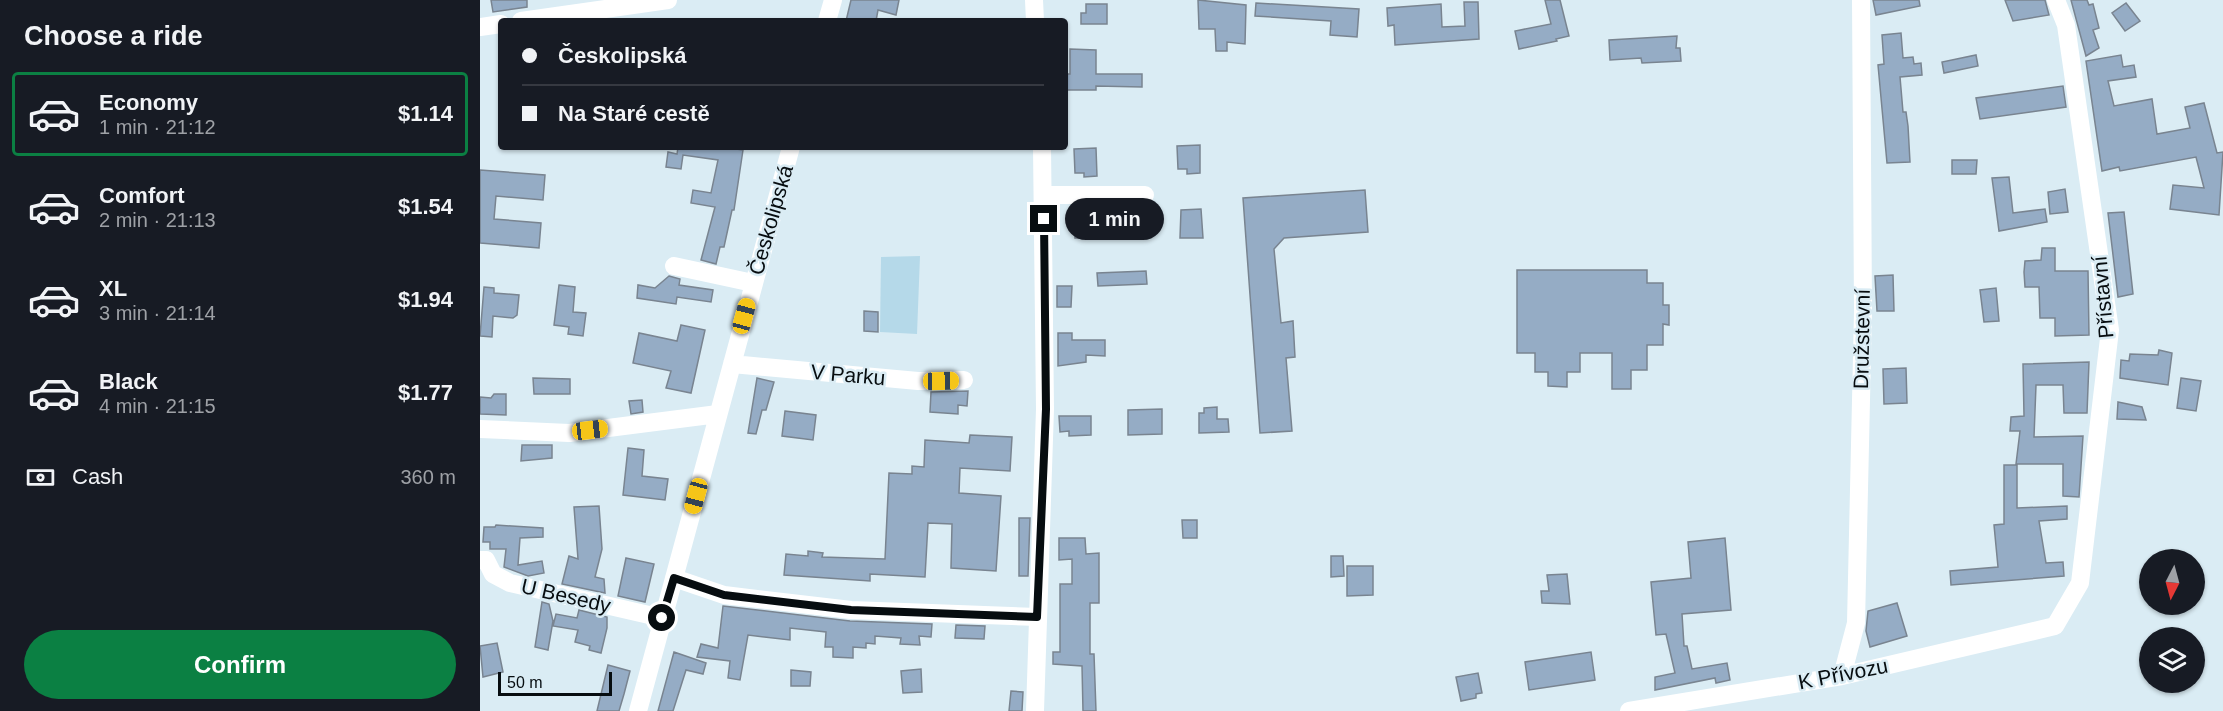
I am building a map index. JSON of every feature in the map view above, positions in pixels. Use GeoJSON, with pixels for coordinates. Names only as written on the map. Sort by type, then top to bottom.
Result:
{"type":"FeatureCollection","features":[{"type":"Feature","properties":{"kind":"street"},"geometry":{"type":"LineString","coordinates":[[529,18],[552,8],[668,0]]}},
{"type":"Feature","properties":{"kind":"street"},"geometry":{"type":"LineString","coordinates":[[828,18],[833,0]]}},
{"type":"Feature","properties":{"kind":"street"},"geometry":{"type":"LineString","coordinates":[[1034,0],[1035,18]]}},
{"type":"Feature","properties":{"kind":"street","name":"Družstevní"},"geometry":{"type":"LineString","coordinates":[[1842,676],[1856,623],[1863,311],[1862,0]]}},
{"type":"Feature","properties":{"kind":"street","name":"Přístavní"},"geometry":{"type":"LineString","coordinates":[[2055,626],[2080,583],[2110,330],[2066,25],[2056,0]]}},
{"type":"Feature","properties":{"kind":"street"},"geometry":{"type":"LineString","coordinates":[[480,27],[498,24]]}},
{"type":"Feature","properties":{"kind":"street","name":"Českolipská"},"geometry":{"type":"LineString","coordinates":[[638,711],[791,150]]}},
{"type":"Feature","properties":{"kind":"street"},"geometry":{"type":"LineString","coordinates":[[1035,711],[1046,409],[1042,150]]}},
{"type":"Feature","properties":{"kind":"street"},"geometry":{"type":"LineString","coordinates":[[1044,195],[1145,195]]}},
{"type":"Feature","properties":{"kind":"street"},"geometry":{"type":"LineString","coordinates":[[674,266],[753,283]]}},
{"type":"Feature","properties":{"kind":"street","name":"V Parku"},"geometry":{"type":"LineString","coordinates":[[732,364],[918,381],[964,380]]}},
{"type":"Feature","properties":{"kind":"street"},"geometry":{"type":"LineString","coordinates":[[480,429],[569,433],[718,414]]}},
{"type":"Feature","properties":{"kind":"street","name":"U Besedy"},"geometry":{"type":"LineString","coordinates":[[480,560],[486,560],[493,574],[510,583],[662,618]]}},
{"type":"Feature","properties":{"kind":"street"},"geometry":{"type":"LineString","coordinates":[[674,578],[724,595],[851,610],[1037,617]]}},
{"type":"Feature","properties":{"kind":"street","name":"K Přívozu"},"geometry":{"type":"LineString","coordinates":[[1629,711],[1842,676],[2055,626]]}},
{"type":"Feature","properties":{"kind":"shaded area"},"geometry":{"type":"Polygon","coordinates":[[[920,256],[917,334],[880,332],[881,257],[920,256]]]}},
{"type":"Feature","properties":{"kind":"building"},"geometry":{"type":"Polygon","coordinates":[[[491,0],[527,0],[527,7],[493,12],[491,0]]]}},
{"type":"Feature","properties":{"kind":"building"},"geometry":{"type":"Polygon","coordinates":[[[851,0],[899,0],[896,15],[878,10],[877,18],[847,18],[851,0]]]}},
{"type":"Feature","properties":{"kind":"building"},"geometry":{"type":"Polygon","coordinates":[[[1198,0],[1246,5],[1245,44],[1227,42],[1227,51],[1216,51],[1215,29],[1199,29],[1198,0]]]}},
{"type":"Feature","properties":{"kind":"building"},"geometry":{"type":"Polygon","coordinates":[[[1545,0],[1560,0],[1569,36],[1556,39],[1557,41],[1519,49],[1515,31],[1551,24],[1545,0]]]}},
{"type":"Feature","properties":{"kind":"building"},"geometry":{"type":"Polygon","coordinates":[[[1873,0],[1919,0],[1920,6],[1876,15],[1873,0]]]}},
{"type":"Feature","properties":{"kind":"building"},"geometry":{"type":"Polygon","coordinates":[[[2005,0],[2045,0],[2049,15],[2013,21],[2005,0]]]}},
{"type":"Feature","properties":{"kind":"building"},"geometry":{"type":"Polygon","coordinates":[[[2071,0],[2087,0],[2089,5],[2093,4],[2099,28],[2093,30],[2099,48],[2086,56],[2071,0]]]}},
{"type":"Feature","properties":{"kind":"building"},"geometry":{"type":"Polygon","coordinates":[[[1464,2],[1478,2],[1479,39],[1395,45],[1394,25],[1388,26],[1387,8],[1441,4],[1442,27],[1465,26],[1464,2]]]}},
{"type":"Feature","properties":{"kind":"building"},"geometry":{"type":"Polygon","coordinates":[[[1256,3],[1359,9],[1357,37],[1330,35],[1331,21],[1255,16],[1256,3]]]}},
{"type":"Feature","properties":{"kind":"building"},"geometry":{"type":"Polygon","coordinates":[[[2126,3],[2140,21],[2125,31],[2112,13],[2126,3]]]}},
{"type":"Feature","properties":{"kind":"building"},"geometry":{"type":"Polygon","coordinates":[[[1086,4],[1107,4],[1107,24],[1081,24],[1081,13],[1086,13],[1086,4]]]}},
{"type":"Feature","properties":{"kind":"building"},"geometry":{"type":"Polygon","coordinates":[[[1901,33],[1903,58],[1913,57],[1914,64],[1921,63],[1922,75],[1900,77],[1903,112],[1906,112],[1908,126],[1910,162],[1887,163],[1878,65],[1884,64],[1882,35],[1901,33]]]}},
{"type":"Feature","properties":{"kind":"building"},"geometry":{"type":"Polygon","coordinates":[[[1677,36],[1676,48],[1680,48],[1681,61],[1642,63],[1641,58],[1610,60],[1609,40],[1677,36]]]}},
{"type":"Feature","properties":{"kind":"building"},"geometry":{"type":"Polygon","coordinates":[[[1070,49],[1096,50],[1096,74],[1142,74],[1142,87],[1096,86],[1096,90],[1068,90],[1068,74],[1070,74],[1070,49]]]}},
{"type":"Feature","properties":{"kind":"building"},"geometry":{"type":"Polygon","coordinates":[[[1976,55],[1978,66],[1944,73],[1942,62],[1976,55]]]}},
{"type":"Feature","properties":{"kind":"building"},"geometry":{"type":"Polygon","coordinates":[[[2121,55],[2123,67],[2134,65],[2136,77],[2108,81],[2114,106],[2152,99],[2157,134],[2190,128],[2185,107],[2204,103],[2217,153],[2223,152],[2219,215],[2170,209],[2173,185],[2204,188],[2196,157],[2120,171],[2119,167],[2102,171],[2086,61],[2121,55]]]}},
{"type":"Feature","properties":{"kind":"building"},"geometry":{"type":"Polygon","coordinates":[[[2063,86],[2066,107],[1980,119],[1976,98],[2063,86]]]}},
{"type":"Feature","properties":{"kind":"building"},"geometry":{"type":"Polygon","coordinates":[[[1200,145],[1200,173],[1187,174],[1187,169],[1178,169],[1177,146],[1200,145]]]}},
{"type":"Feature","properties":{"kind":"building"},"geometry":{"type":"Polygon","coordinates":[[[1096,148],[1097,176],[1084,177],[1084,173],[1075,173],[1074,149],[1096,148]]]}},
{"type":"Feature","properties":{"kind":"building"},"geometry":{"type":"Polygon","coordinates":[[[678,150],[743,150],[734,210],[732,210],[724,247],[720,247],[716,264],[701,260],[715,207],[691,203],[693,190],[711,193],[718,160],[683,155],[681,169],[666,167],[668,152],[677,154],[678,150]]]}},
{"type":"Feature","properties":{"kind":"building"},"geometry":{"type":"Polygon","coordinates":[[[1952,160],[1977,160],[1976,174],[1952,174],[1952,160]]]}},
{"type":"Feature","properties":{"kind":"building"},"geometry":{"type":"Polygon","coordinates":[[[480,170],[545,175],[543,200],[496,196],[494,219],[541,223],[539,248],[480,243],[480,170]]]}},
{"type":"Feature","properties":{"kind":"building"},"geometry":{"type":"Polygon","coordinates":[[[2009,177],[2013,213],[2045,209],[2047,222],[1999,231],[1992,178],[2009,177]]]}},
{"type":"Feature","properties":{"kind":"building"},"geometry":{"type":"Polygon","coordinates":[[[2065,189],[2068,212],[2050,214],[2048,192],[2065,189]]]}},
{"type":"Feature","properties":{"kind":"building"},"geometry":{"type":"Polygon","coordinates":[[[1365,190],[1368,232],[1284,238],[1274,249],[1281,323],[1293,321],[1295,357],[1286,358],[1292,431],[1260,433],[1243,198],[1365,190]]]}},
{"type":"Feature","properties":{"kind":"building"},"geometry":{"type":"Polygon","coordinates":[[[1084,208],[1097,208],[1099,238],[1075,238],[1075,214],[1084,213],[1084,208]]]}},
{"type":"Feature","properties":{"kind":"building"},"geometry":{"type":"Polygon","coordinates":[[[1201,209],[1203,238],[1180,238],[1181,210],[1201,209]]]}},
{"type":"Feature","properties":{"kind":"building"},"geometry":{"type":"Polygon","coordinates":[[[2124,212],[2133,294],[2118,297],[2108,213],[2124,212]]]}},
{"type":"Feature","properties":{"kind":"building"},"geometry":{"type":"Polygon","coordinates":[[[2042,248],[2055,248],[2055,271],[2088,271],[2089,335],[2055,336],[2055,318],[2040,318],[2039,287],[2025,287],[2024,272],[2025,261],[2041,260],[2042,248]]]}},
{"type":"Feature","properties":{"kind":"building"},"geometry":{"type":"Polygon","coordinates":[[[1517,270],[1647,270],[1647,283],[1663,283],[1663,305],[1669,305],[1669,325],[1663,324],[1663,345],[1647,345],[1647,370],[1631,370],[1631,389],[1612,389],[1612,353],[1580,353],[1580,372],[1567,372],[1567,387],[1548,386],[1548,372],[1535,372],[1535,353],[1517,353],[1517,270]]]}},
{"type":"Feature","properties":{"kind":"building"},"geometry":{"type":"Polygon","coordinates":[[[1146,271],[1147,284],[1098,286],[1097,273],[1146,271]]]}},
{"type":"Feature","properties":{"kind":"building"},"geometry":{"type":"Polygon","coordinates":[[[1893,275],[1894,311],[1877,311],[1875,276],[1893,275]]]}},
{"type":"Feature","properties":{"kind":"building"},"geometry":{"type":"Polygon","coordinates":[[[669,276],[680,279],[679,285],[713,290],[711,302],[677,297],[676,304],[637,298],[638,285],[655,288],[669,276]]]}},
{"type":"Feature","properties":{"kind":"building"},"geometry":{"type":"Polygon","coordinates":[[[559,285],[575,287],[573,312],[586,313],[583,336],[568,334],[569,327],[554,325],[559,285]]]}},
{"type":"Feature","properties":{"kind":"building"},"geometry":{"type":"Polygon","coordinates":[[[1057,286],[1072,286],[1071,307],[1057,307],[1057,286]]]}},
{"type":"Feature","properties":{"kind":"building"},"geometry":{"type":"Polygon","coordinates":[[[484,287],[494,288],[494,293],[519,295],[517,315],[513,318],[493,316],[492,337],[480,336],[484,287]]]}},
{"type":"Feature","properties":{"kind":"building"},"geometry":{"type":"Polygon","coordinates":[[[1996,288],[1999,321],[1984,322],[1980,290],[1996,288]]]}},
{"type":"Feature","properties":{"kind":"building"},"geometry":{"type":"Polygon","coordinates":[[[864,311],[878,312],[878,332],[864,331],[864,311]]]}},
{"type":"Feature","properties":{"kind":"building"},"geometry":{"type":"Polygon","coordinates":[[[681,325],[705,330],[691,393],[666,388],[671,371],[633,363],[639,333],[677,341],[681,325]]]}},
{"type":"Feature","properties":{"kind":"building"},"geometry":{"type":"Polygon","coordinates":[[[1058,333],[1072,333],[1072,340],[1105,340],[1105,356],[1086,355],[1086,362],[1058,366],[1058,333]]]}},
{"type":"Feature","properties":{"kind":"building"},"geometry":{"type":"Polygon","coordinates":[[[2159,350],[2172,353],[2168,385],[2120,378],[2121,360],[2129,361],[2130,354],[2158,355],[2159,350]]]}},
{"type":"Feature","properties":{"kind":"building"},"geometry":{"type":"Polygon","coordinates":[[[2089,362],[2087,413],[2064,413],[2063,385],[2036,385],[2034,437],[2083,436],[2079,497],[2063,496],[2063,464],[2016,464],[2020,431],[2010,431],[2011,417],[2024,416],[2023,364],[2089,362]]]}},
{"type":"Feature","properties":{"kind":"building"},"geometry":{"type":"Polygon","coordinates":[[[1906,368],[1907,403],[1884,404],[1883,369],[1906,368]]]}},
{"type":"Feature","properties":{"kind":"building"},"geometry":{"type":"Polygon","coordinates":[[[533,378],[570,379],[570,394],[534,394],[533,378]]]}},
{"type":"Feature","properties":{"kind":"building"},"geometry":{"type":"Polygon","coordinates":[[[757,378],[774,382],[766,410],[762,410],[756,434],[748,433],[757,378]]]}},
{"type":"Feature","properties":{"kind":"building"},"geometry":{"type":"Polygon","coordinates":[[[2181,378],[2201,381],[2196,411],[2177,408],[2181,378]]]}},
{"type":"Feature","properties":{"kind":"building"},"geometry":{"type":"Polygon","coordinates":[[[968,391],[967,406],[958,405],[958,414],[930,412],[931,392],[968,391]]]}},
{"type":"Feature","properties":{"kind":"building"},"geometry":{"type":"Polygon","coordinates":[[[494,394],[506,394],[506,415],[480,414],[480,397],[491,398],[494,394]]]}},
{"type":"Feature","properties":{"kind":"building"},"geometry":{"type":"Polygon","coordinates":[[[642,400],[643,412],[631,414],[629,401],[642,400]]]}},
{"type":"Feature","properties":{"kind":"building"},"geometry":{"type":"Polygon","coordinates":[[[2118,402],[2142,407],[2146,420],[2117,419],[2118,402]]]}},
{"type":"Feature","properties":{"kind":"building"},"geometry":{"type":"Polygon","coordinates":[[[1217,407],[1217,419],[1228,419],[1229,432],[1199,433],[1199,413],[1204,413],[1204,408],[1217,407]]]}},
{"type":"Feature","properties":{"kind":"building"},"geometry":{"type":"Polygon","coordinates":[[[1162,409],[1162,434],[1128,435],[1128,410],[1162,409]]]}},
{"type":"Feature","properties":{"kind":"building"},"geometry":{"type":"Polygon","coordinates":[[[785,411],[816,415],[813,440],[782,436],[785,411]]]}},
{"type":"Feature","properties":{"kind":"building"},"geometry":{"type":"Polygon","coordinates":[[[1059,416],[1091,416],[1091,435],[1069,436],[1069,431],[1060,432],[1059,416]]]}},
{"type":"Feature","properties":{"kind":"building"},"geometry":{"type":"Polygon","coordinates":[[[970,435],[1012,437],[1010,471],[960,468],[959,493],[1001,496],[996,571],[951,568],[952,524],[928,523],[925,577],[870,574],[870,581],[784,575],[786,554],[808,556],[808,551],[823,553],[822,557],[885,559],[889,473],[912,474],[912,466],[924,467],[925,440],[969,443],[970,435]]]}},
{"type":"Feature","properties":{"kind":"building"},"geometry":{"type":"Polygon","coordinates":[[[522,445],[552,445],[552,458],[521,461],[522,445]]]}},
{"type":"Feature","properties":{"kind":"building"},"geometry":{"type":"Polygon","coordinates":[[[628,448],[644,450],[642,476],[668,479],[665,500],[623,495],[628,448]]]}},
{"type":"Feature","properties":{"kind":"building"},"geometry":{"type":"Polygon","coordinates":[[[2004,465],[2017,465],[2017,508],[2067,506],[2067,519],[2039,521],[2046,563],[2063,562],[2064,576],[1951,585],[1950,571],[1998,567],[1994,525],[2004,524],[2004,465]]]}},
{"type":"Feature","properties":{"kind":"building"},"geometry":{"type":"Polygon","coordinates":[[[599,506],[602,549],[595,577],[604,579],[605,593],[562,584],[569,556],[578,559],[574,507],[599,506]]]}},
{"type":"Feature","properties":{"kind":"building"},"geometry":{"type":"Polygon","coordinates":[[[1019,518],[1030,518],[1028,576],[1019,576],[1019,518]]]}},
{"type":"Feature","properties":{"kind":"building"},"geometry":{"type":"Polygon","coordinates":[[[1182,520],[1197,520],[1197,538],[1183,538],[1182,520]]]}},
{"type":"Feature","properties":{"kind":"building"},"geometry":{"type":"Polygon","coordinates":[[[496,525],[543,528],[543,537],[520,538],[518,565],[542,561],[544,573],[528,576],[504,567],[506,549],[490,549],[490,542],[483,542],[484,527],[495,527],[496,525]]]}},
{"type":"Feature","properties":{"kind":"building"},"geometry":{"type":"Polygon","coordinates":[[[1059,538],[1085,538],[1086,554],[1099,553],[1099,603],[1090,603],[1090,654],[1094,654],[1096,711],[1083,711],[1082,666],[1053,664],[1053,652],[1060,652],[1060,584],[1072,584],[1072,559],[1059,560],[1059,538]]]}},
{"type":"Feature","properties":{"kind":"building"},"geometry":{"type":"Polygon","coordinates":[[[1725,538],[1731,610],[1682,614],[1684,646],[1687,646],[1692,669],[1727,663],[1730,680],[1716,683],[1715,678],[1655,690],[1655,677],[1675,673],[1666,634],[1656,635],[1651,582],[1691,578],[1688,542],[1725,538]]]}},
{"type":"Feature","properties":{"kind":"building"},"geometry":{"type":"Polygon","coordinates":[[[1331,556],[1343,556],[1344,576],[1331,577],[1331,556]]]}},
{"type":"Feature","properties":{"kind":"building"},"geometry":{"type":"Polygon","coordinates":[[[626,558],[654,564],[645,602],[618,596],[626,558]]]}},
{"type":"Feature","properties":{"kind":"building"},"geometry":{"type":"Polygon","coordinates":[[[1347,566],[1373,566],[1373,595],[1347,596],[1347,566]]]}},
{"type":"Feature","properties":{"kind":"building"},"geometry":{"type":"Polygon","coordinates":[[[1567,574],[1570,604],[1542,603],[1541,591],[1549,591],[1547,575],[1567,574]]]}},
{"type":"Feature","properties":{"kind":"building"},"geometry":{"type":"Polygon","coordinates":[[[542,602],[549,604],[553,621],[548,650],[535,647],[542,602]]]}},
{"type":"Feature","properties":{"kind":"building"},"geometry":{"type":"Polygon","coordinates":[[[1897,603],[1907,636],[1870,647],[1866,631],[1868,611],[1897,603]]]}},
{"type":"Feature","properties":{"kind":"building"},"geometry":{"type":"Polygon","coordinates":[[[723,606],[850,621],[932,624],[931,637],[919,636],[920,645],[900,644],[901,638],[875,636],[875,644],[866,643],[866,648],[853,647],[853,658],[833,657],[833,647],[825,647],[826,632],[790,628],[790,640],[748,635],[740,680],[728,678],[730,661],[697,657],[701,644],[718,648],[723,606]]]}},
{"type":"Feature","properties":{"kind":"building"},"geometry":{"type":"Polygon","coordinates":[[[579,610],[607,617],[607,628],[601,653],[589,650],[590,646],[575,642],[578,630],[553,626],[556,614],[577,618],[579,610]]]}},
{"type":"Feature","properties":{"kind":"building"},"geometry":{"type":"Polygon","coordinates":[[[956,625],[985,626],[984,639],[955,638],[956,625]]]}},
{"type":"Feature","properties":{"kind":"building"},"geometry":{"type":"Polygon","coordinates":[[[497,643],[503,672],[483,677],[480,646],[497,643]]]}},
{"type":"Feature","properties":{"kind":"building"},"geometry":{"type":"Polygon","coordinates":[[[674,652],[706,663],[703,674],[686,670],[673,711],[658,711],[674,652]]]}},
{"type":"Feature","properties":{"kind":"building"},"geometry":{"type":"Polygon","coordinates":[[[1591,652],[1595,680],[1529,690],[1525,662],[1591,652]]]}},
{"type":"Feature","properties":{"kind":"building"},"geometry":{"type":"Polygon","coordinates":[[[608,665],[630,671],[619,711],[597,711],[608,665]]]}},
{"type":"Feature","properties":{"kind":"building"},"geometry":{"type":"Polygon","coordinates":[[[921,669],[922,692],[903,693],[901,671],[921,669]]]}},
{"type":"Feature","properties":{"kind":"building"},"geometry":{"type":"Polygon","coordinates":[[[791,670],[811,672],[810,686],[791,686],[791,670]]]}},
{"type":"Feature","properties":{"kind":"building"},"geometry":{"type":"Polygon","coordinates":[[[1478,673],[1482,693],[1476,694],[1476,698],[1461,701],[1456,677],[1478,673]]]}},
{"type":"Feature","properties":{"kind":"building"},"geometry":{"type":"Polygon","coordinates":[[[1011,691],[1023,692],[1022,711],[1009,711],[1011,691]]]}},
{"type":"Feature","properties":{"kind":"route"},"geometry":{"type":"LineString","coordinates":[[662,618],[674,578],[724,595],[851,610],[1037,617],[1046,409],[1044,219]]}}]}
